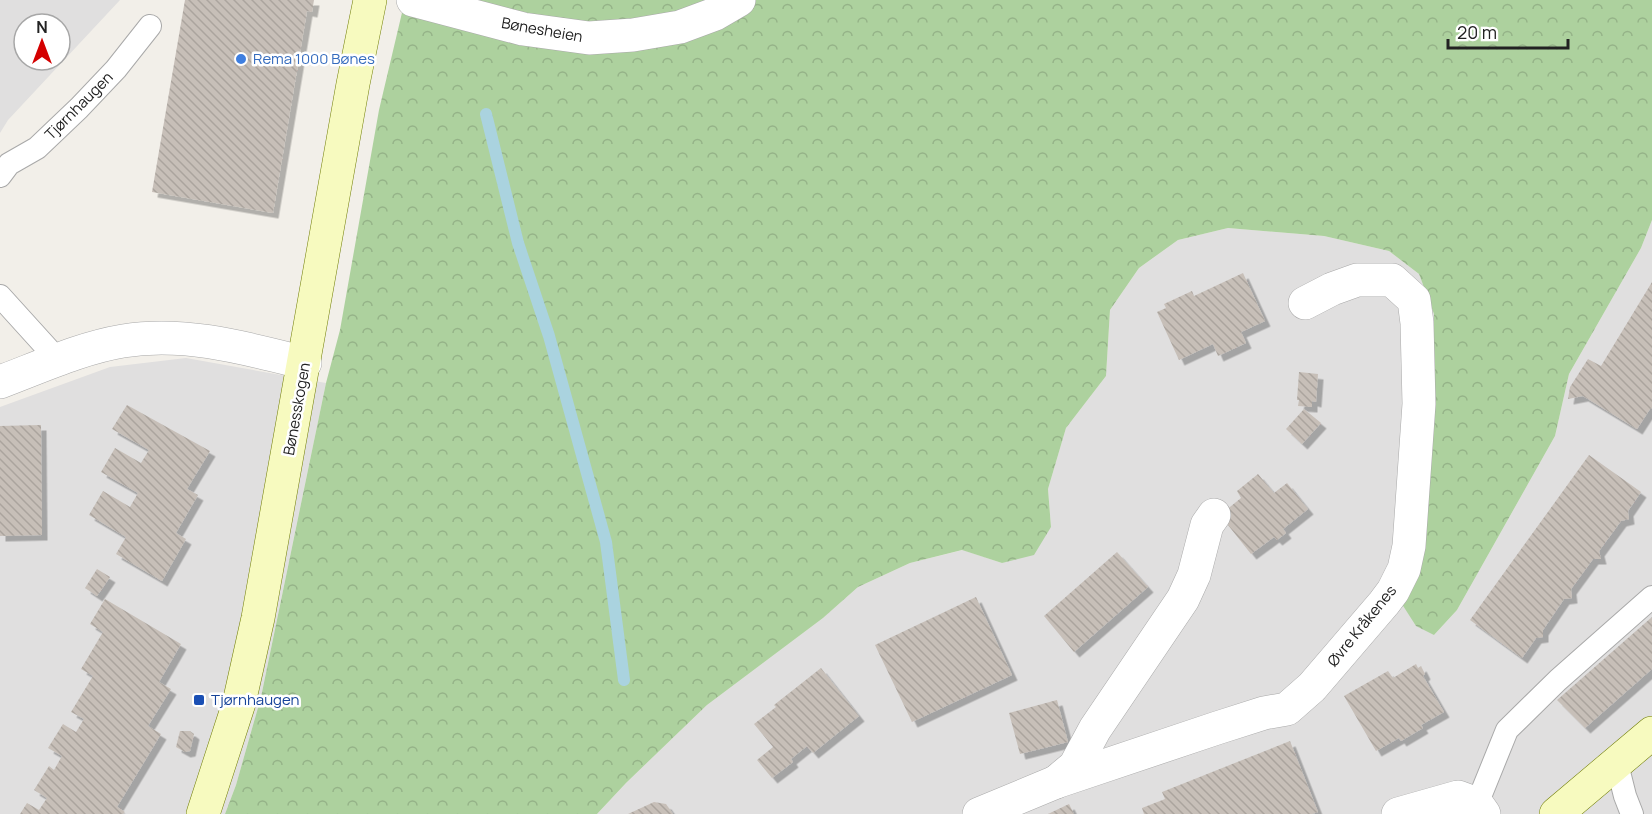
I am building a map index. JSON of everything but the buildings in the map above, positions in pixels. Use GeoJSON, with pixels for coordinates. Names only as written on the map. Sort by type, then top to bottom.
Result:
{"type":"FeatureCollection","features":[{"type":"Feature","properties":{"kind":"main road","name":"Bønesskogen"},"geometry":{"type":"LineString","coordinates":[[203,814],[239,703],[258,618],[370,0]]}},
{"type":"Feature","properties":{"kind":"main road"},"geometry":{"type":"LineString","coordinates":[[1556,814],[1652,733]]}},
{"type":"Feature","properties":{"kind":"street","name":"Bønesheien"},"geometry":{"type":"LineString","coordinates":[[413,0],[523,29],[589,38],[633,35],[680,27],[715,14],[739,0]]}},
{"type":"Feature","properties":{"kind":"street","name":"Øvre Kråkenes"},"geometry":{"type":"LineString","coordinates":[[979,814],[1056,782],[1264,713],[1287,709],[1312,687],[1393,591],[1404,569],[1409,546],[1412,507],[1419,404],[1417,323],[1414,300],[1392,280],[1357,280],[1332,289],[1305,303]]}},
{"type":"Feature","properties":{"kind":"street"},"geometry":{"type":"LineString","coordinates":[[0,382],[58,360],[122,341],[149,339],[194,339],[223,342],[305,363]]}},
{"type":"Feature","properties":{"kind":"street","name":"Øvre Kråkenes"},"geometry":{"type":"LineString","coordinates":[[1056,782],[1075,766],[1095,729],[1183,599],[1194,575],[1207,525],[1214,515]]}},
{"type":"Feature","properties":{"kind":"street"},"geometry":{"type":"LineString","coordinates":[[1398,814],[1458,797],[1480,809]]}},
{"type":"Feature","properties":{"kind":"lane","name":"Tjørnhaugen"},"geometry":{"type":"LineString","coordinates":[[0,176],[9,164],[37,148],[79,108],[116,69],[150,26]]}},
{"type":"Feature","properties":{"kind":"lane"},"geometry":{"type":"LineString","coordinates":[[0,296],[58,360]]}},
{"type":"Feature","properties":{"kind":"lane"},"geometry":{"type":"LineString","coordinates":[[1480,809],[1507,730],[1558,680],[1652,597]]}},
{"type":"Feature","properties":{"kind":"lane"},"geometry":{"type":"LineString","coordinates":[[1617,764],[1632,814]]}},
{"type":"Feature","properties":{"kind":"shaded area"},"geometry":{"type":"Polygon","coordinates":[[[0,0],[120,0],[72,51],[72,12],[12,12],[12,72],[53,72],[8,120],[0,133],[0,0]]]}},
{"type":"Feature","properties":{"kind":"shaded area"},"geometry":{"type":"Polygon","coordinates":[[[1652,220],[1652,814],[597,814],[707,705],[823,618],[858,587],[910,563],[963,550],[1002,563],[1051,527],[1048,489],[1066,428],[1106,376],[1110,310],[1139,268],[1178,240],[1228,228],[1324,236],[1389,251],[1419,274],[1434,314],[1434,635],[1457,610],[1555,436],[1569,374],[1641,248],[1652,220]]]}},
{"type":"Feature","properties":{"kind":"shaded area"},"geometry":{"type":"Polygon","coordinates":[[[186,358],[326,383],[261,697],[236,785],[225,814],[0,814],[0,407],[110,367],[186,358]]]}},
{"type":"Feature","properties":{"kind":"green space"},"geometry":{"type":"Polygon","coordinates":[[[405,0],[1652,0],[1652,220],[1641,248],[1569,374],[1555,436],[1457,610],[1434,635],[1416,626],[1400,601],[1433,417],[1434,314],[1419,274],[1389,251],[1324,236],[1228,228],[1178,240],[1139,268],[1110,310],[1106,376],[1066,428],[1048,489],[1051,527],[1034,555],[1002,563],[962,550],[910,563],[858,587],[823,618],[707,705],[597,814],[225,814],[236,785],[261,697],[326,383],[340,330],[379,110],[405,0]]]}},
{"type":"Feature","properties":{"kind":"waterway"},"geometry":{"type":"LineString","coordinates":[[486,114],[518,243],[549,336],[606,542],[624,680]]}},
{"type":"Feature","properties":{"kind":"place","name":"Rema 1000 Bønes"},"geometry":{"type":"Point","coordinates":[241,59]}},
{"type":"Feature","properties":{"kind":"place","name":"Tjørnhaugen"},"geometry":{"type":"Point","coordinates":[199,700]}}]}
